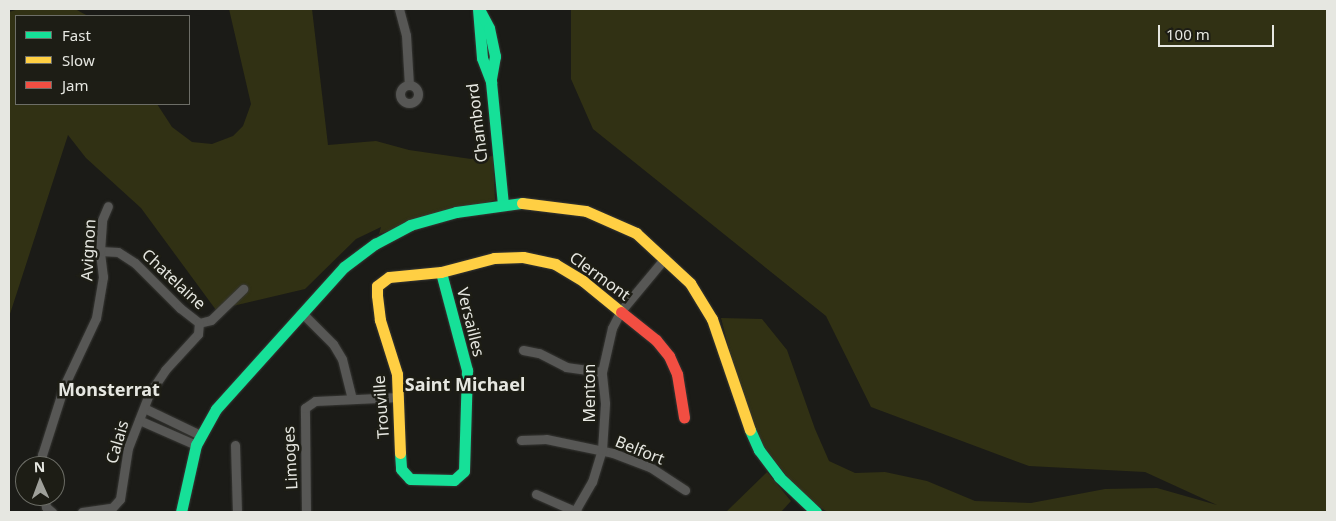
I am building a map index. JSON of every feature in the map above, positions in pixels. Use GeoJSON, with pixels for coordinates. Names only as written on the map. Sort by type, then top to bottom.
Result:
{"type":"FeatureCollection","features":[{"type":"Feature","properties":{"kind":"street"},"geometry":{"type":"LineString","coordinates":[[399,9],[406,35],[409,85]]}},
{"type":"Feature","properties":{"kind":"street","name":"Chambord"},"geometry":{"type":"LineString","coordinates":[[478,9],[485,38],[495,56],[491,82],[503,204]]}},
{"type":"Feature","properties":{"kind":"street"},"geometry":{"type":"LineString","coordinates":[[181,512],[198,440],[230,389],[344,267],[375,244],[410,225],[456,212],[503,204],[539,203],[586,211],[636,234],[690,283],[712,319],[727,356],[742,411],[759,450],[779,478],[816,512]]}},
{"type":"Feature","properties":{"kind":"street","name":"Avignon"},"geometry":{"type":"LineString","coordinates":[[42,456],[64,386],[96,318],[103,278],[100,251],[102,220],[108,206]]}},
{"type":"Feature","properties":{"kind":"street","name":"Chatelaine"},"geometry":{"type":"LineString","coordinates":[[100,251],[118,252],[136,262],[180,308],[199,323]]}},
{"type":"Feature","properties":{"kind":"street","name":"Clermont"},"geometry":{"type":"LineString","coordinates":[[377,286],[388,277],[441,272],[494,258],[531,258],[555,264],[570,273],[644,329],[669,356],[677,374],[684,418]]}},
{"type":"Feature","properties":{"kind":"street","name":"Menton"},"geometry":{"type":"LineString","coordinates":[[576,512],[592,482],[602,450],[605,403],[602,372],[605,349],[620,312],[664,258]]}},
{"type":"Feature","properties":{"kind":"street","name":"Versailles"},"geometry":{"type":"LineString","coordinates":[[400,469],[410,479],[454,480],[464,471],[466,370],[441,272]]}},
{"type":"Feature","properties":{"kind":"street","name":"Trouville"},"geometry":{"type":"LineString","coordinates":[[377,286],[380,320],[397,374],[400,469]]}},
{"type":"Feature","properties":{"kind":"street"},"geometry":{"type":"LineString","coordinates":[[199,323],[211,320],[243,289]]}},
{"type":"Feature","properties":{"kind":"street"},"geometry":{"type":"LineString","coordinates":[[302,313],[332,344],[342,359],[352,399],[399,397]]}},
{"type":"Feature","properties":{"kind":"street","name":"Calais"},"geometry":{"type":"LineString","coordinates":[[82,512],[112,508],[120,499],[125,461],[144,408],[160,377],[198,334],[199,323]]}},
{"type":"Feature","properties":{"kind":"street"},"geometry":{"type":"LineString","coordinates":[[523,350],[539,353],[566,367],[602,372]]}},
{"type":"Feature","properties":{"kind":"street","name":"Limoges"},"geometry":{"type":"LineString","coordinates":[[306,512],[303,414],[309,404],[352,399]]}},
{"type":"Feature","properties":{"kind":"street"},"geometry":{"type":"LineString","coordinates":[[144,408],[198,440]]}},
{"type":"Feature","properties":{"kind":"street"},"geometry":{"type":"LineString","coordinates":[[139,420],[163,430],[198,440]]}},
{"type":"Feature","properties":{"kind":"street"},"geometry":{"type":"LineString","coordinates":[[163,430],[167,420]]}},
{"type":"Feature","properties":{"kind":"street","name":"Belfort"},"geometry":{"type":"LineString","coordinates":[[521,440],[546,440],[602,450],[650,467],[685,490]]}},
{"type":"Feature","properties":{"kind":"street"},"geometry":{"type":"LineString","coordinates":[[235,444],[237,512]]}},
{"type":"Feature","properties":{"kind":"street"},"geometry":{"type":"LineString","coordinates":[[536,494],[576,512]]}},
{"type":"Feature","properties":{"kind":"shaded area"},"geometry":{"type":"Polygon","coordinates":[[[19,9],[75,9],[86,15],[15,15],[15,105],[158,105],[172,127],[192,142],[212,144],[233,136],[243,126],[251,104],[229,9],[312,9],[328,145],[376,141],[409,150],[471,159],[493,156],[495,200],[379,234],[381,227],[356,239],[305,289],[216,310],[141,208],[86,158],[68,135],[9,317],[9,12],[19,9]]]}},
{"type":"Feature","properties":{"kind":"shaded area"},"geometry":{"type":"Polygon","coordinates":[[[571,9],[1327,9],[1327,512],[829,512],[824,510],[800,493],[764,447],[740,393],[721,318],[762,319],[787,350],[815,429],[829,461],[855,473],[885,472],[927,481],[975,501],[1031,503],[1105,489],[1157,488],[1217,505],[1145,472],[1029,466],[871,407],[826,316],[593,129],[571,79],[571,9]]]}},
{"type":"Feature","properties":{"kind":"shaded area"},"geometry":{"type":"Polygon","coordinates":[[[767,472],[791,501],[781,512],[726,512],[767,472]]]}},
{"type":"Feature","properties":{"kind":"traffic: fast"},"geometry":{"type":"LineString","coordinates":[[478,9],[482,58],[491,82],[503,204]]}},
{"type":"Feature","properties":{"kind":"traffic: fast"},"geometry":{"type":"LineString","coordinates":[[479,9],[489,28],[495,56],[491,79]]}},
{"type":"Feature","properties":{"kind":"traffic: fast"},"geometry":{"type":"LineString","coordinates":[[181,512],[196,445],[216,409],[344,267],[375,244],[410,225],[456,212],[522,203]]}},
{"type":"Feature","properties":{"kind":"traffic: fast"},"geometry":{"type":"LineString","coordinates":[[400,453],[401,469],[410,479],[454,480],[464,471],[467,370],[441,272]]}},
{"type":"Feature","properties":{"kind":"traffic: fast"},"geometry":{"type":"LineString","coordinates":[[750,430],[759,450],[779,477],[816,512]]}},
{"type":"Feature","properties":{"kind":"traffic: slow"},"geometry":{"type":"LineString","coordinates":[[522,203],[586,211],[636,233],[690,283],[712,319],[750,430]]}},
{"type":"Feature","properties":{"kind":"traffic: slow"},"geometry":{"type":"LineString","coordinates":[[400,453],[397,374],[380,320],[377,295],[377,286],[389,277],[441,272],[494,258],[523,257],[555,264],[583,281],[621,312]]}},
{"type":"Feature","properties":{"kind":"traffic: jam"},"geometry":{"type":"LineString","coordinates":[[621,312],[656,340],[669,356],[677,374],[684,417]]}},
{"type":"Feature","properties":{"kind":"district","name":"Saint Michael"},"geometry":{"type":"Point","coordinates":[465,384]}},
{"type":"Feature","properties":{"kind":"district","name":"Monsterrat"},"geometry":{"type":"Point","coordinates":[109,389]}}]}
